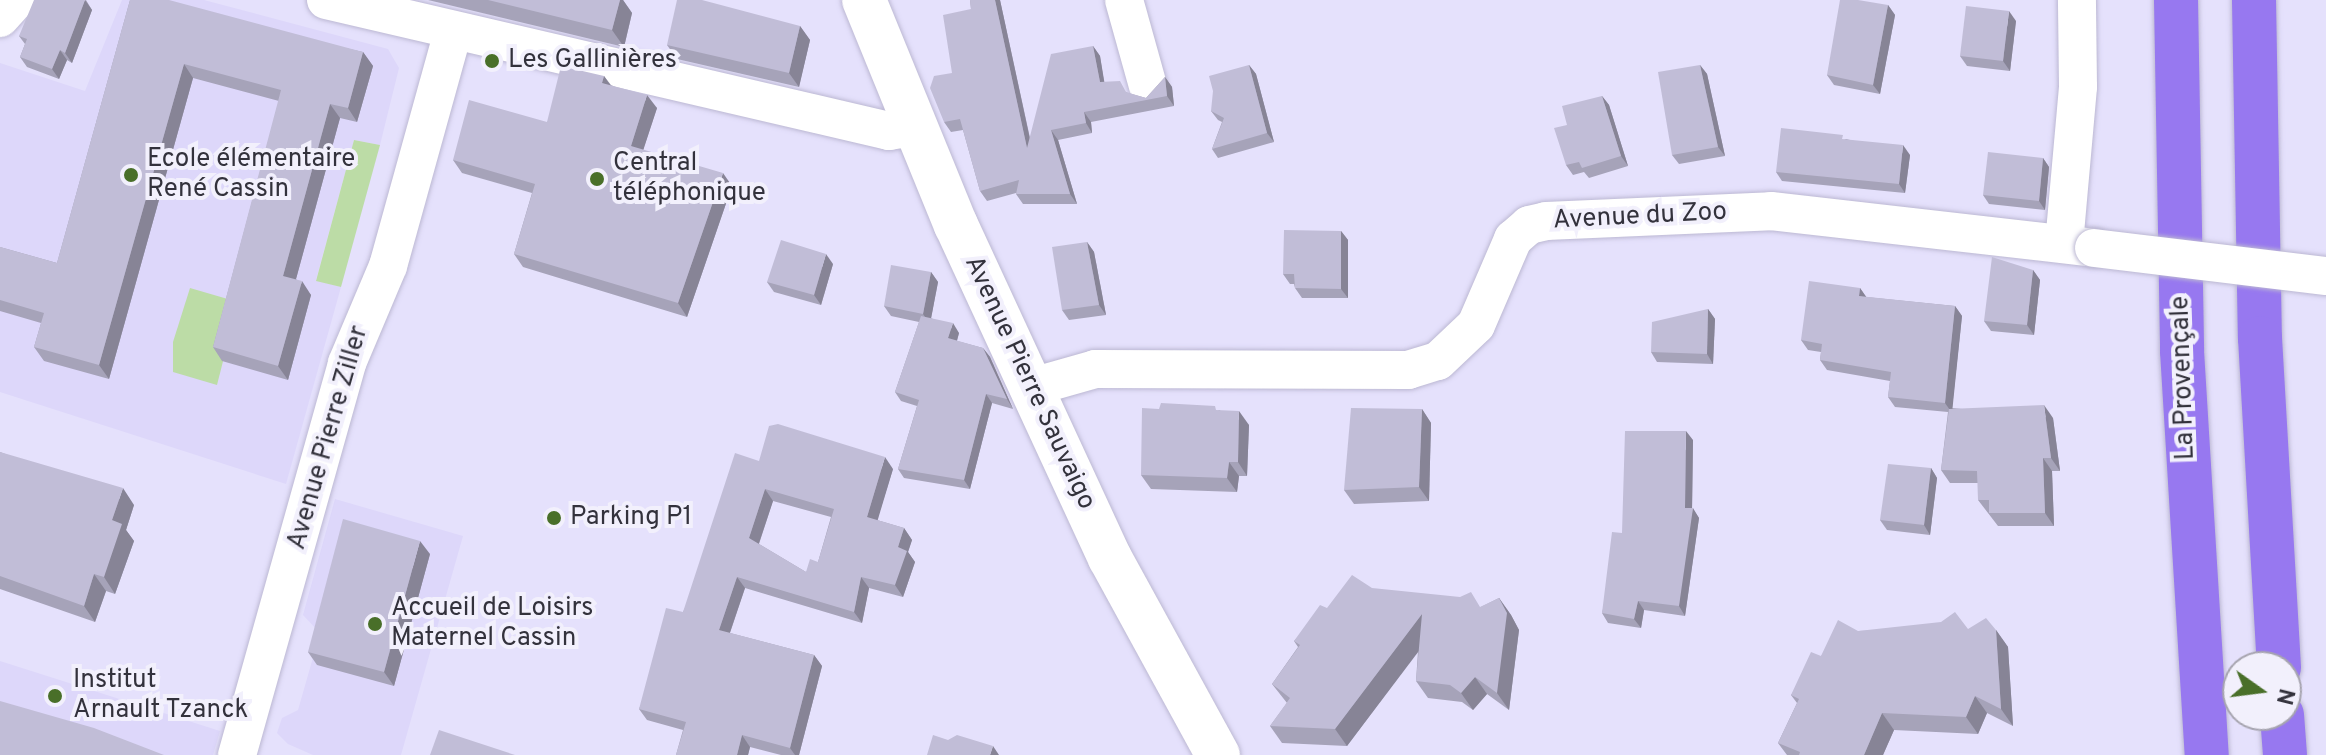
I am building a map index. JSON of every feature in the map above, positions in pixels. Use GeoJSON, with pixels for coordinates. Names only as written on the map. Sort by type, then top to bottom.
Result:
{"type":"FeatureCollection","features":[{"type":"Feature","properties":{"kind":"highway","name":"La Provençale"},"geometry":{"type":"LineString","coordinates":[[2176,0],[2182,351],[2207,755]]}},
{"type":"Feature","properties":{"kind":"highway"},"geometry":{"type":"LineString","coordinates":[[2254,0],[2260,338],[2278,651]]}},
{"type":"Feature","properties":{"kind":"highway"},"geometry":{"type":"LineString","coordinates":[[2283,731],[2285,755]]}},
{"type":"Feature","properties":{"kind":"main road","name":"Avenue Pierre Sauvaigo"},"geometry":{"type":"LineString","coordinates":[[864,0],[914,127],[1110,558],[1218,755]]}},
{"type":"Feature","properties":{"kind":"street"},"geometry":{"type":"LineString","coordinates":[[0,18],[16,0]]}},
{"type":"Feature","properties":{"kind":"street"},"geometry":{"type":"LineString","coordinates":[[326,0],[889,131],[914,127]]}},
{"type":"Feature","properties":{"kind":"street"},"geometry":{"type":"LineString","coordinates":[[1124,0],[1148,86]]}},
{"type":"Feature","properties":{"kind":"street"},"geometry":{"type":"LineString","coordinates":[[2077,0],[2079,246]]}},
{"type":"Feature","properties":{"kind":"street","name":"Avenue Pierre Ziller"},"geometry":{"type":"LineString","coordinates":[[241,743],[347,363],[388,266],[441,28]]}},
{"type":"Feature","properties":{"kind":"street","name":"Avenue du Zoo"},"geometry":{"type":"LineString","coordinates":[[1032,387],[1095,369],[1408,370],[1438,361],[1476,325],[1513,239],[1529,225],[1546,221],[1771,211],[2326,276]]}},
{"type":"Feature","properties":{"kind":"shaded area"},"geometry":{"type":"Polygon","coordinates":[[[122,0],[204,0],[388,49],[399,68],[380,145],[354,140],[316,280],[341,287],[286,484],[0,392],[0,63],[85,91],[122,0]]]}},
{"type":"Feature","properties":{"kind":"shaded area","name":"Accueil de Loisirs Maternel Cassin"},"geometry":{"type":"Polygon","coordinates":[[[335,499],[463,536],[401,755],[313,755],[288,744],[277,733],[282,718],[298,710],[320,633],[303,615],[335,499]]]}},
{"type":"Feature","properties":{"kind":"shaded area","name":"Institut Arnault Tzanck"},"geometry":{"type":"Polygon","coordinates":[[[0,661],[220,731],[213,755],[0,755],[0,661]]]}},
{"type":"Feature","properties":{"kind":"green space"},"geometry":{"type":"Polygon","coordinates":[[[354,140],[380,145],[341,287],[316,281],[354,140]]]}},
{"type":"Feature","properties":{"kind":"green space"},"geometry":{"type":"Polygon","coordinates":[[[190,288],[238,302],[217,385],[173,372],[173,342],[190,288]]]}},
{"type":"Feature","properties":{"kind":"building"},"geometry":{"type":"Polygon","coordinates":[[[34,0],[85,0],[65,53],[60,50],[52,69],[20,57],[27,39],[19,36],[34,0]]]}},
{"type":"Feature","properties":{"kind":"building"},"geometry":{"type":"Polygon","coordinates":[[[130,0],[169,0],[363,52],[348,108],[330,104],[283,276],[302,281],[278,366],[213,347],[281,90],[184,64],[99,365],[34,347],[44,313],[0,300],[0,247],[57,263],[130,0]]]}},
{"type":"Feature","properties":{"kind":"building"},"geometry":{"type":"Polygon","coordinates":[[[488,0],[620,0],[612,30],[488,0]]]}},
{"type":"Feature","properties":{"kind":"building"},"geometry":{"type":"Polygon","coordinates":[[[677,0],[702,0],[800,26],[789,73],[667,45],[677,0]]]}},
{"type":"Feature","properties":{"kind":"building"},"geometry":{"type":"Polygon","coordinates":[[[970,0],[995,0],[1027,148],[1051,54],[1093,46],[1100,82],[1120,81],[1126,92],[1146,98],[1165,77],[1167,96],[1084,112],[1086,123],[1051,130],[1070,194],[1016,194],[1019,180],[980,191],[960,119],[944,122],[930,88],[934,76],[952,73],[943,15],[971,9],[970,0]]]}},
{"type":"Feature","properties":{"kind":"building"},"geometry":{"type":"Polygon","coordinates":[[[1840,0],[1888,5],[1873,85],[1827,75],[1840,0]]]}},
{"type":"Feature","properties":{"kind":"building"},"geometry":{"type":"Polygon","coordinates":[[[1966,6],[2009,11],[2003,61],[1960,56],[1966,6]]]}},
{"type":"Feature","properties":{"kind":"building"},"geometry":{"type":"Polygon","coordinates":[[[1249,65],[1267,133],[1212,149],[1224,118],[1211,111],[1213,91],[1209,76],[1249,65]]]}},
{"type":"Feature","properties":{"kind":"building"},"geometry":{"type":"Polygon","coordinates":[[[1700,65],[1718,147],[1672,155],[1658,72],[1700,65]]]}},
{"type":"Feature","properties":{"kind":"building"},"geometry":{"type":"Polygon","coordinates":[[[561,66],[604,76],[602,83],[647,95],[631,146],[723,173],[678,303],[514,254],[535,184],[453,160],[469,100],[547,122],[561,66]]]}},
{"type":"Feature","properties":{"kind":"building"},"geometry":{"type":"Polygon","coordinates":[[[1602,96],[1621,156],[1582,168],[1579,162],[1566,165],[1554,128],[1567,125],[1562,106],[1602,96]]]}},
{"type":"Feature","properties":{"kind":"building"},"geometry":{"type":"Polygon","coordinates":[[[1781,128],[1843,135],[1842,139],[1903,145],[1899,184],[1776,172],[1781,128]]]}},
{"type":"Feature","properties":{"kind":"building"},"geometry":{"type":"Polygon","coordinates":[[[1988,152],[2043,158],[2039,201],[1983,195],[1988,152]]]}},
{"type":"Feature","properties":{"kind":"building"},"geometry":{"type":"Polygon","coordinates":[[[1284,230],[1341,231],[1341,289],[1295,288],[1294,274],[1283,274],[1284,230]]]}},
{"type":"Feature","properties":{"kind":"building"},"geometry":{"type":"Polygon","coordinates":[[[781,240],[826,254],[814,295],[767,282],[781,240]]]}},
{"type":"Feature","properties":{"kind":"building"},"geometry":{"type":"Polygon","coordinates":[[[1087,242],[1099,305],[1062,310],[1052,247],[1087,242]]]}},
{"type":"Feature","properties":{"kind":"building"},"geometry":{"type":"Polygon","coordinates":[[[1992,257],[2033,270],[2027,325],[1984,321],[1992,257]]]}},
{"type":"Feature","properties":{"kind":"building"},"geometry":{"type":"Polygon","coordinates":[[[891,265],[931,272],[923,314],[884,306],[891,265]]]}},
{"type":"Feature","properties":{"kind":"building"},"geometry":{"type":"Polygon","coordinates":[[[1809,281],[1860,288],[1859,296],[1955,306],[1945,403],[1888,397],[1891,372],[1820,360],[1822,344],[1801,340],[1809,281]]]}},
{"type":"Feature","properties":{"kind":"building"},"geometry":{"type":"Polygon","coordinates":[[[1708,309],[1707,354],[1651,352],[1652,322],[1708,309]]]}},
{"type":"Feature","properties":{"kind":"building"},"geometry":{"type":"Polygon","coordinates":[[[921,316],[953,323],[948,338],[983,348],[1007,399],[986,394],[964,480],[898,469],[919,400],[895,392],[921,316]]]}},
{"type":"Feature","properties":{"kind":"building"},"geometry":{"type":"Polygon","coordinates":[[[1161,403],[1215,406],[1216,410],[1239,411],[1238,462],[1229,462],[1227,478],[1141,475],[1142,408],[1159,409],[1161,403]]]}},
{"type":"Feature","properties":{"kind":"building"},"geometry":{"type":"Polygon","coordinates":[[[2044,405],[2051,458],[2043,458],[2045,513],[1989,513],[1989,500],[1978,500],[1977,471],[1941,470],[1949,409],[2044,405]]]}},
{"type":"Feature","properties":{"kind":"building"},"geometry":{"type":"Polygon","coordinates":[[[1351,408],[1422,409],[1419,487],[1344,490],[1351,408]]]}},
{"type":"Feature","properties":{"kind":"building"},"geometry":{"type":"Polygon","coordinates":[[[778,424],[885,457],[867,517],[904,528],[898,547],[907,551],[895,585],[861,577],[854,612],[737,577],[719,630],[814,655],[790,748],[742,735],[737,755],[676,755],[686,722],[639,709],[666,608],[683,612],[735,453],[759,461],[769,426],[778,424]],[[765,489],[749,538],[806,572],[810,559],[818,562],[834,509],[765,489]]]}},
{"type":"Feature","properties":{"kind":"building"},"geometry":{"type":"Polygon","coordinates":[[[1625,431],[1686,431],[1685,508],[1693,508],[1679,606],[1638,601],[1634,619],[1602,613],[1612,532],[1622,533],[1625,431]]]}},
{"type":"Feature","properties":{"kind":"building"},"geometry":{"type":"Polygon","coordinates":[[[0,452],[123,488],[112,520],[122,524],[104,577],[94,574],[84,606],[0,576],[0,452]]]}},
{"type":"Feature","properties":{"kind":"building"},"geometry":{"type":"Polygon","coordinates":[[[1888,464],[1931,468],[1924,525],[1880,520],[1888,464]]]}},
{"type":"Feature","properties":{"kind":"building"},"geometry":{"type":"Polygon","coordinates":[[[343,519],[420,541],[384,672],[308,652],[343,519]]]}},
{"type":"Feature","properties":{"kind":"building"},"geometry":{"type":"Polygon","coordinates":[[[1352,575],[1372,588],[1460,597],[1471,592],[1480,607],[1499,598],[1507,613],[1497,693],[1475,677],[1461,693],[1450,685],[1416,681],[1422,614],[1335,729],[1270,726],[1290,698],[1272,684],[1300,645],[1294,641],[1320,605],[1327,608],[1352,575]]]}},
{"type":"Feature","properties":{"kind":"building"},"geometry":{"type":"Polygon","coordinates":[[[1955,612],[1968,629],[1986,618],[1996,630],[2001,709],[1975,696],[1966,717],[1882,713],[1864,755],[1799,755],[1800,752],[1778,743],[1799,699],[1791,695],[1811,652],[1821,656],[1838,620],[1858,631],[1941,622],[1955,612]]]}},
{"type":"Feature","properties":{"kind":"building"},"geometry":{"type":"Polygon","coordinates":[[[0,701],[94,728],[164,755],[0,755],[0,701]]]}},
{"type":"Feature","properties":{"kind":"building"},"geometry":{"type":"Polygon","coordinates":[[[439,730],[515,755],[430,755],[439,730]]]}},
{"type":"Feature","properties":{"kind":"building"},"geometry":{"type":"Polygon","coordinates":[[[933,735],[948,740],[957,735],[993,746],[990,755],[927,755],[933,735]]]}},
{"type":"Feature","properties":{"kind":"place","name":"Les Gallinières"},"geometry":{"type":"Point","coordinates":[492,61]}},
{"type":"Feature","properties":{"kind":"place","name":"Ecole élémentaire René Cassin"},"geometry":{"type":"Point","coordinates":[131,175]}},
{"type":"Feature","properties":{"kind":"place","name":"Central téléphonique"},"geometry":{"type":"Point","coordinates":[597,179]}},
{"type":"Feature","properties":{"kind":"place","name":"Parking P1"},"geometry":{"type":"Point","coordinates":[554,518]}},
{"type":"Feature","properties":{"kind":"place","name":"Accueil de Loisirs Maternel Cassin"},"geometry":{"type":"Point","coordinates":[375,624]}},
{"type":"Feature","properties":{"kind":"place","name":"Institut Arnault Tzanck"},"geometry":{"type":"Point","coordinates":[55,696]}}]}
